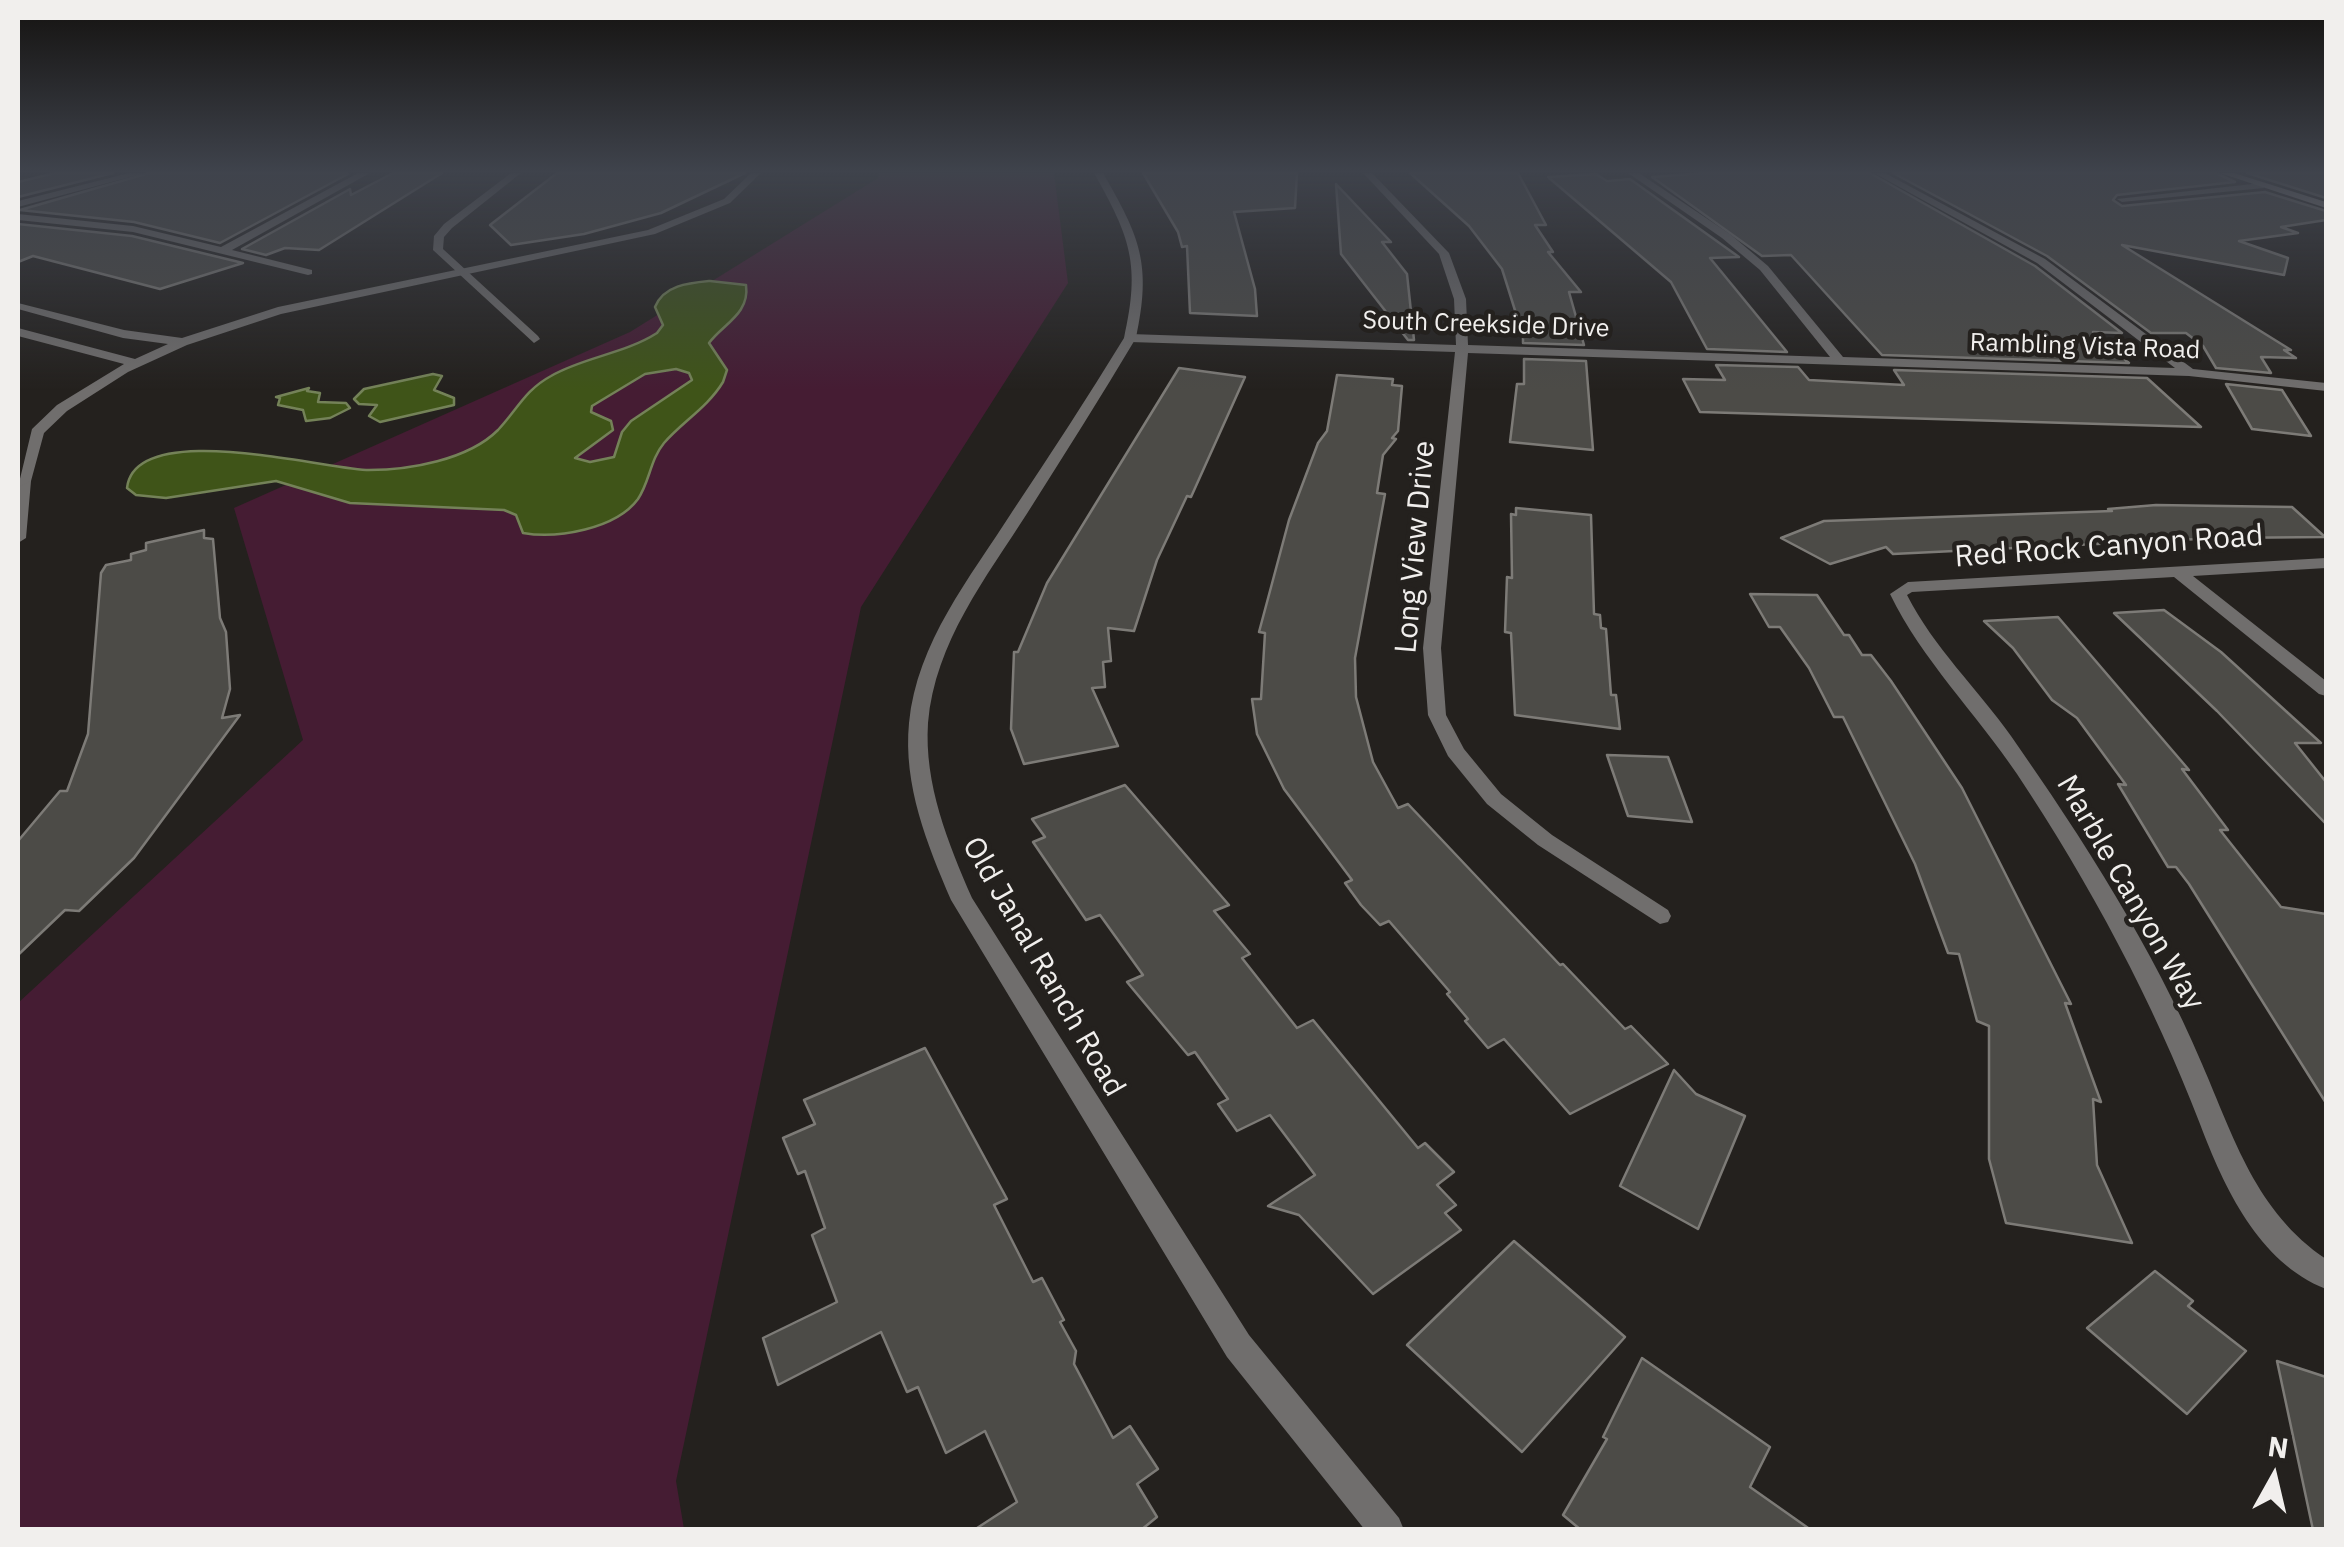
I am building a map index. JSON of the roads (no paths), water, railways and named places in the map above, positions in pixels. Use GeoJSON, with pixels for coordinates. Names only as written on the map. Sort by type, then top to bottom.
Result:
{"type":"FeatureCollection","features":[{"type":"Feature","properties":{"kind":"street"},"geometry":{"type":"LineString","coordinates":[[198,245],[308,272]]}},
{"type":"Feature","properties":{"kind":"street"},"geometry":{"type":"LineString","coordinates":[[221,251],[235,245]]}},
{"type":"Feature","properties":{"kind":"street"},"geometry":{"type":"LineString","coordinates":[[438,245],[438,250],[460,274],[534,339]]}},
{"type":"Feature","properties":{"kind":"street"},"geometry":{"type":"LineString","coordinates":[[18,538],[21,482],[38,432],[62,408],[134,364],[183,342],[278,312],[586,245]]}},
{"type":"Feature","properties":{"kind":"street","name":"Old Janal Ranch Road"},"geometry":{"type":"LineString","coordinates":[[1136,245],[1141,290],[1130,338],[940,640],[922,699],[918,760],[922,792],[931,832],[962,900],[1238,1346],[1387,1530]]}},
{"type":"Feature","properties":{"kind":"street","name":"Long View Drive"},"geometry":{"type":"LineString","coordinates":[[1436,245],[1451,265],[1460,299],[1462,350],[1432,648],[1436,715],[1455,752],[1494,799],[1545,840],[1660,916]]}},
{"type":"Feature","properties":{"kind":"street"},"geometry":{"type":"LineString","coordinates":[[1737,245],[1764,268],[1840,360]]}},
{"type":"Feature","properties":{"kind":"street"},"geometry":{"type":"LineString","coordinates":[[2010,245],[2041,262],[2188,372]]}},
{"type":"Feature","properties":{"kind":"street"},"geometry":{"type":"LineString","coordinates":[[18,306],[122,334],[183,342]]}},
{"type":"Feature","properties":{"kind":"street"},"geometry":{"type":"LineString","coordinates":[[18,332],[134,364]]}},
{"type":"Feature","properties":{"kind":"street","name":"South Creekside Drive"},"geometry":{"type":"LineString","coordinates":[[1130,338],[1840,360]]}},
{"type":"Feature","properties":{"kind":"street","name":"Rambling Vista Road"},"geometry":{"type":"LineString","coordinates":[[1840,360],[2188,372],[2326,387]]}},
{"type":"Feature","properties":{"kind":"street","name":"Red Rock Canyon Road"},"geometry":{"type":"LineString","coordinates":[[1898,594],[1908,587],[2279,563],[2326,564]]}},
{"type":"Feature","properties":{"kind":"street"},"geometry":{"type":"LineString","coordinates":[[2178,572],[2326,690]]}},
{"type":"Feature","properties":{"kind":"street","name":"Marble Canyon Way"},"geometry":{"type":"LineString","coordinates":[[1898,594],[2000,735],[2118,922],[2176,1032],[2220,1143],[2254,1213],[2307,1264],[2326,1275]]}}]}
